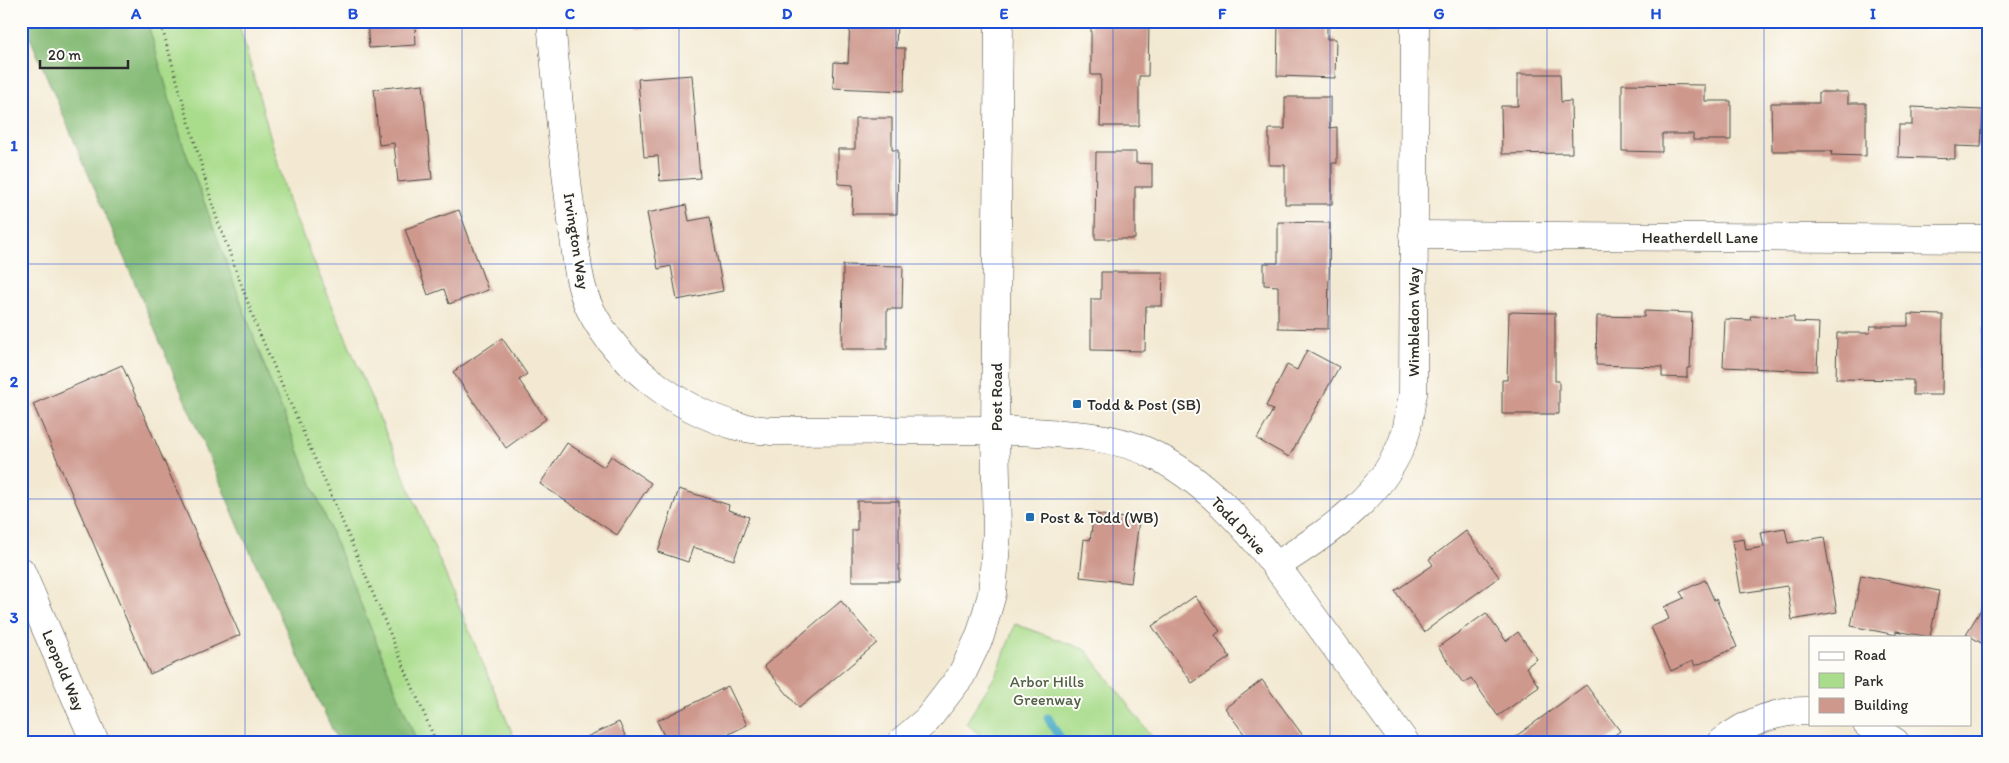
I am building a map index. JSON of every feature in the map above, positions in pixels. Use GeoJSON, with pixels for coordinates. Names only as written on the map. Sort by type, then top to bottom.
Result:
{"type":"FeatureCollection","features":[{"type":"Feature","properties":{"kind":"street","name":"Irvington Way"},"geometry":{"type":"LineString","coordinates":[[551,21],[564,155],[580,275],[590,308],[613,344],[643,375],[677,401],[738,426],[771,431],[995,430]]}},
{"type":"Feature","properties":{"kind":"street","name":"Post Road"},"geometry":{"type":"LineString","coordinates":[[901,742],[927,720],[961,676],[980,636],[992,594],[996,532],[995,430],[999,21]]}},
{"type":"Feature","properties":{"kind":"street","name":"Wimbledon Way"},"geometry":{"type":"LineString","coordinates":[[1276,566],[1338,525],[1367,498],[1392,466],[1406,431],[1413,394],[1415,21]]}},
{"type":"Feature","properties":{"kind":"street","name":"Heatherdell Lane"},"geometry":{"type":"LineString","coordinates":[[1413,235],[1988,238]]}},
{"type":"Feature","properties":{"kind":"street","name":"Todd Drive"},"geometry":{"type":"LineString","coordinates":[[995,430],[1065,435],[1110,441],[1147,452],[1180,470],[1226,507],[1276,566],[1405,742]]}},
{"type":"Feature","properties":{"kind":"street","name":"Leopold Way"},"geometry":{"type":"LineString","coordinates":[[21,571],[95,742]]}},
{"type":"Feature","properties":{"kind":"street"},"geometry":{"type":"LineString","coordinates":[[1722,742],[1763,717],[1809,711]]}},
{"type":"Feature","properties":{"kind":"street"},"geometry":{"type":"LineString","coordinates":[[1870,726],[1895,742]]}},
{"type":"Feature","properties":{"kind":"path"},"geometry":{"type":"LineString","coordinates":[[160,21],[215,212],[258,330],[436,742]]}},
{"type":"Feature","properties":{"kind":"green space"},"geometry":{"type":"Polygon","coordinates":[[[23,21],[147,21],[183,145],[270,381],[417,742],[338,742],[242,534],[23,21]]]}},
{"type":"Feature","properties":{"kind":"green space"},"geometry":{"type":"Polygon","coordinates":[[[147,21],[238,21],[289,203],[516,742],[417,742],[270,381],[183,145],[147,21]]]}},
{"type":"Feature","properties":{"kind":"green space"},"geometry":{"type":"Polygon","coordinates":[[[1468,21],[1988,21],[1988,25],[1468,25],[1468,21]]]}},
{"type":"Feature","properties":{"kind":"green space","name":"Arbor Hills Greenway"},"geometry":{"type":"Polygon","coordinates":[[[1015,624],[1086,650],[1156,742],[988,742],[966,723],[998,671],[1015,624]]]}},
{"type":"Feature","properties":{"kind":"building"},"geometry":{"type":"Polygon","coordinates":[[[367,21],[415,21],[416,45],[369,48],[367,21]]]}},
{"type":"Feature","properties":{"kind":"building"},"geometry":{"type":"Polygon","coordinates":[[[635,21],[687,21],[687,25],[636,29],[635,21]]]}},
{"type":"Feature","properties":{"kind":"building"},"geometry":{"type":"Polygon","coordinates":[[[850,21],[897,21],[896,48],[905,48],[904,91],[833,88],[834,62],[848,63],[850,21]]]}},
{"type":"Feature","properties":{"kind":"building"},"geometry":{"type":"Polygon","coordinates":[[[1278,21],[1327,21],[1327,39],[1336,39],[1335,78],[1277,76],[1278,21]]]}},
{"type":"Feature","properties":{"kind":"building"},"geometry":{"type":"Polygon","coordinates":[[[1091,23],[1149,23],[1148,76],[1139,76],[1139,126],[1100,126],[1101,75],[1091,75],[1091,23]]]}},
{"type":"Feature","properties":{"kind":"building"},"geometry":{"type":"Polygon","coordinates":[[[1518,74],[1560,74],[1561,102],[1571,101],[1572,153],[1502,154],[1501,106],[1518,106],[1518,74]]]}},
{"type":"Feature","properties":{"kind":"building"},"geometry":{"type":"Polygon","coordinates":[[[692,75],[700,178],[660,181],[658,156],[644,157],[638,79],[692,75]]]}},
{"type":"Feature","properties":{"kind":"building"},"geometry":{"type":"Polygon","coordinates":[[[423,84],[432,179],[398,182],[394,143],[379,145],[374,89],[423,84]]]}},
{"type":"Feature","properties":{"kind":"building"},"geometry":{"type":"Polygon","coordinates":[[[1622,84],[1705,85],[1705,101],[1731,101],[1731,140],[1693,140],[1693,134],[1662,134],[1662,152],[1622,151],[1622,84]]]}},
{"type":"Feature","properties":{"kind":"building"},"geometry":{"type":"Polygon","coordinates":[[[1819,92],[1848,92],[1848,103],[1866,103],[1866,156],[1831,155],[1832,151],[1772,151],[1771,103],[1819,103],[1819,92]]]}},
{"type":"Feature","properties":{"kind":"building"},"geometry":{"type":"Polygon","coordinates":[[[1285,97],[1330,97],[1330,128],[1337,127],[1337,163],[1332,163],[1332,204],[1285,204],[1285,165],[1269,165],[1269,129],[1285,129],[1285,97]]]}},
{"type":"Feature","properties":{"kind":"building"},"geometry":{"type":"Polygon","coordinates":[[[1912,107],[1983,110],[1981,147],[1955,146],[1955,159],[1898,157],[1899,125],[1912,125],[1912,107]]]}},
{"type":"Feature","properties":{"kind":"building"},"geometry":{"type":"Polygon","coordinates":[[[855,118],[892,118],[892,150],[898,150],[897,214],[852,214],[853,185],[838,184],[838,149],[855,149],[855,118]]]}},
{"type":"Feature","properties":{"kind":"building"},"geometry":{"type":"Polygon","coordinates":[[[1096,152],[1136,152],[1136,163],[1152,164],[1152,187],[1135,187],[1135,239],[1095,239],[1096,152]]]}},
{"type":"Feature","properties":{"kind":"building"},"geometry":{"type":"Polygon","coordinates":[[[686,205],[689,221],[710,217],[723,291],[677,300],[671,266],[658,269],[647,213],[686,205]]]}},
{"type":"Feature","properties":{"kind":"building"},"geometry":{"type":"Polygon","coordinates":[[[459,210],[488,290],[449,304],[444,289],[428,295],[405,229],[459,210]]]}},
{"type":"Feature","properties":{"kind":"building"},"geometry":{"type":"Polygon","coordinates":[[[1278,222],[1330,223],[1328,329],[1278,328],[1278,286],[1264,285],[1264,263],[1278,263],[1278,222]]]}},
{"type":"Feature","properties":{"kind":"building"},"geometry":{"type":"Polygon","coordinates":[[[843,265],[903,266],[902,309],[887,309],[887,349],[842,349],[843,265]]]}},
{"type":"Feature","properties":{"kind":"building"},"geometry":{"type":"Polygon","coordinates":[[[1101,272],[1163,272],[1162,306],[1146,306],[1145,351],[1091,350],[1091,299],[1101,299],[1101,272]]]}},
{"type":"Feature","properties":{"kind":"building"},"geometry":{"type":"Polygon","coordinates":[[[1644,311],[1692,313],[1690,368],[1687,368],[1687,378],[1662,377],[1662,367],[1596,365],[1597,316],[1644,317],[1644,311]]]}},
{"type":"Feature","properties":{"kind":"building"},"geometry":{"type":"Polygon","coordinates":[[[1509,312],[1555,313],[1555,381],[1559,381],[1559,414],[1502,414],[1502,380],[1507,380],[1509,312]]]}},
{"type":"Feature","properties":{"kind":"building"},"geometry":{"type":"Polygon","coordinates":[[[1908,314],[1943,315],[1942,395],[1913,395],[1913,380],[1836,379],[1837,333],[1870,333],[1871,326],[1908,326],[1908,314]]]}},
{"type":"Feature","properties":{"kind":"building"},"geometry":{"type":"Polygon","coordinates":[[[1750,316],[1794,317],[1794,322],[1819,323],[1817,371],[1723,367],[1725,319],[1751,320],[1750,316]]]}},
{"type":"Feature","properties":{"kind":"building"},"geometry":{"type":"Polygon","coordinates":[[[1982,328],[1988,328],[1988,369],[1982,369],[1982,328]]]}},
{"type":"Feature","properties":{"kind":"building"},"geometry":{"type":"Polygon","coordinates":[[[502,338],[527,374],[519,380],[546,419],[506,448],[453,372],[502,338]]]}},
{"type":"Feature","properties":{"kind":"building"},"geometry":{"type":"Polygon","coordinates":[[[1307,350],[1339,367],[1289,457],[1257,439],[1273,410],[1266,406],[1287,365],[1297,370],[1307,350]]]}},
{"type":"Feature","properties":{"kind":"building"},"geometry":{"type":"Polygon","coordinates":[[[122,365],[240,635],[150,674],[33,404],[122,365]]]}},
{"type":"Feature","properties":{"kind":"building"},"geometry":{"type":"Polygon","coordinates":[[[567,443],[604,467],[611,456],[651,483],[617,535],[540,484],[567,443]]]}},
{"type":"Feature","properties":{"kind":"building"},"geometry":{"type":"Polygon","coordinates":[[[679,489],[729,505],[728,510],[749,517],[734,560],[693,547],[688,562],[658,552],[679,489]]]}},
{"type":"Feature","properties":{"kind":"building"},"geometry":{"type":"Polygon","coordinates":[[[857,501],[899,501],[899,581],[852,581],[852,530],[857,530],[857,501]]]}},
{"type":"Feature","properties":{"kind":"building"},"geometry":{"type":"Polygon","coordinates":[[[1094,514],[1139,520],[1131,583],[1080,577],[1084,539],[1090,540],[1094,514]]]}},
{"type":"Feature","properties":{"kind":"building"},"geometry":{"type":"Polygon","coordinates":[[[1785,528],[1788,543],[1824,537],[1837,612],[1792,620],[1787,586],[1741,593],[1732,541],[1744,539],[1746,550],[1764,547],[1761,532],[1785,528]]]}},
{"type":"Feature","properties":{"kind":"building"},"geometry":{"type":"Polygon","coordinates":[[[1466,531],[1499,577],[1424,632],[1395,591],[1433,565],[1429,559],[1466,531]]]}},
{"type":"Feature","properties":{"kind":"building"},"geometry":{"type":"Polygon","coordinates":[[[1861,575],[1939,591],[1930,636],[1896,631],[1896,635],[1851,626],[1861,575]]]}},
{"type":"Feature","properties":{"kind":"building"},"geometry":{"type":"Polygon","coordinates":[[[1705,580],[1714,600],[1716,599],[1737,647],[1695,666],[1693,661],[1671,671],[1651,627],[1669,619],[1664,607],[1684,598],[1680,592],[1705,580]]]}},
{"type":"Feature","properties":{"kind":"building"},"geometry":{"type":"Polygon","coordinates":[[[1195,596],[1220,631],[1215,635],[1230,657],[1192,683],[1152,626],[1195,596]]]}},
{"type":"Feature","properties":{"kind":"building"},"geometry":{"type":"Polygon","coordinates":[[[1988,598],[1988,647],[1966,634],[1988,598]]]}},
{"type":"Feature","properties":{"kind":"building"},"geometry":{"type":"Polygon","coordinates":[[[841,601],[877,643],[799,708],[764,666],[841,601]]]}},
{"type":"Feature","properties":{"kind":"building"},"geometry":{"type":"Polygon","coordinates":[[[1486,613],[1506,641],[1518,632],[1537,659],[1526,667],[1539,687],[1498,716],[1471,678],[1463,683],[1438,647],[1486,613]]]}},
{"type":"Feature","properties":{"kind":"building"},"geometry":{"type":"Polygon","coordinates":[[[1262,680],[1306,742],[1250,742],[1225,708],[1262,680]]]}},
{"type":"Feature","properties":{"kind":"building"},"geometry":{"type":"Polygon","coordinates":[[[1586,685],[1620,731],[1605,742],[1508,742],[1586,685]]]}},
{"type":"Feature","properties":{"kind":"building"},"geometry":{"type":"Polygon","coordinates":[[[728,686],[747,725],[713,742],[667,742],[657,721],[728,686]]]}},
{"type":"Feature","properties":{"kind":"building"},"geometry":{"type":"Polygon","coordinates":[[[619,722],[628,742],[576,742],[619,722]]]}},
{"type":"Feature","properties":{"kind":"waterway"},"geometry":{"type":"LineString","coordinates":[[1048,718],[1062,742]]}},
{"type":"Feature","properties":{"kind":"place","name":"Todd & Post (SB)"},"geometry":{"type":"Point","coordinates":[1077,404]}},
{"type":"Feature","properties":{"kind":"place","name":"Post & Todd (WB)"},"geometry":{"type":"Point","coordinates":[1030,517]}}]}
